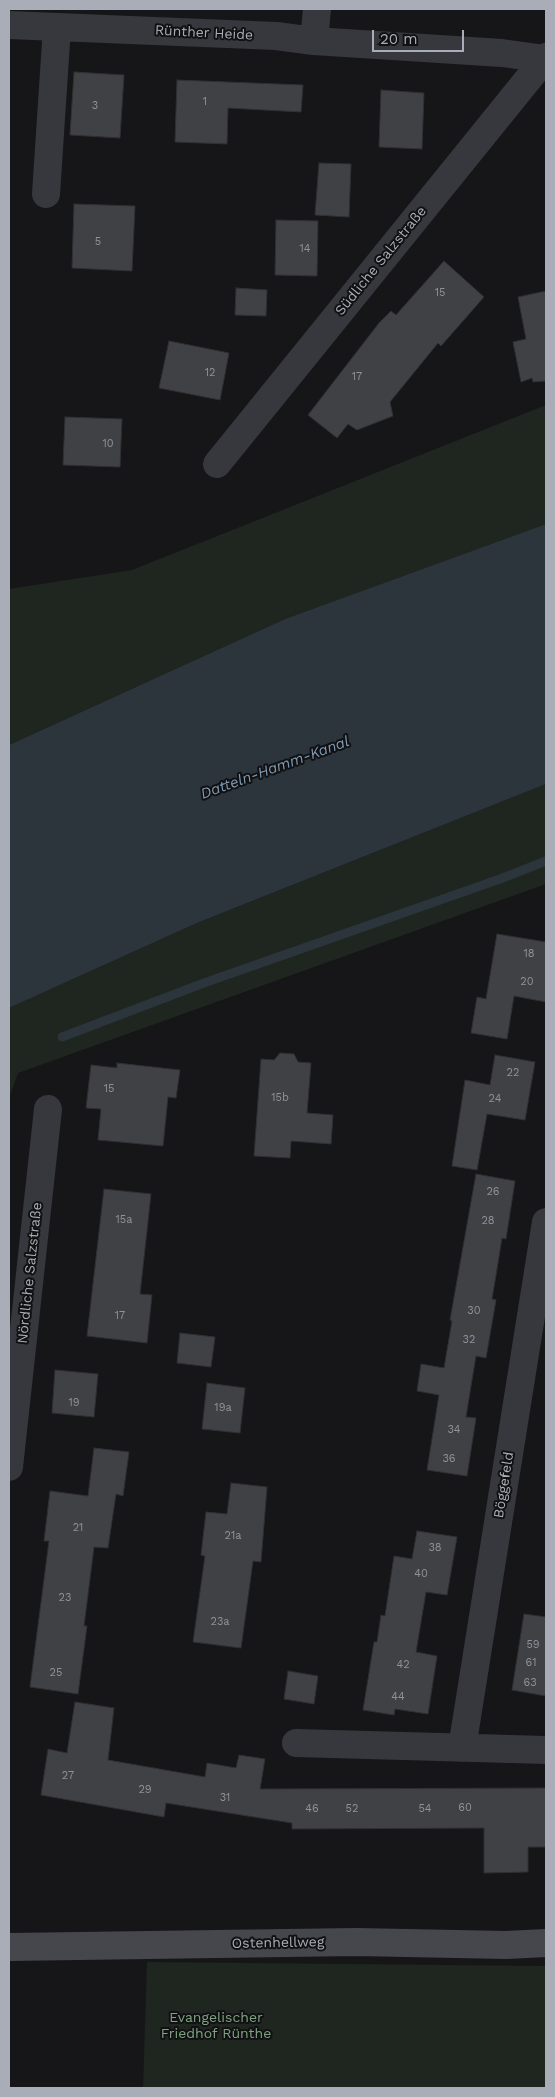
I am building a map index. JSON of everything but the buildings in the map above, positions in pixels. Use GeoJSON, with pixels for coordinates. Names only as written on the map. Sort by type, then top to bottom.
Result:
{"type":"FeatureCollection","features":[{"type":"Feature","properties":{"kind":"main road","name":"Ostenhellweg"},"geometry":{"type":"LineString","coordinates":[[9,1947],[356,1942],[546,1944]]}},
{"type":"Feature","properties":{"kind":"street"},"geometry":{"type":"LineString","coordinates":[[314,41],[316,9]]}},
{"type":"Feature","properties":{"kind":"street","name":"Rünther Heide"},"geometry":{"type":"LineString","coordinates":[[9,25],[57,27],[94,18],[314,41],[502,53],[546,58]]}},
{"type":"Feature","properties":{"kind":"street"},"geometry":{"type":"LineString","coordinates":[[46,194],[57,27]]}},
{"type":"Feature","properties":{"kind":"street","name":"Südliche Salzstraße"},"geometry":{"type":"LineString","coordinates":[[216,464],[546,58]]}},
{"type":"Feature","properties":{"kind":"street","name":"Nördliche Salzstraße"},"geometry":{"type":"LineString","coordinates":[[9,1467],[48,1109]]}},
{"type":"Feature","properties":{"kind":"street","name":"Böggefeld"},"geometry":{"type":"LineString","coordinates":[[462,1748],[546,1222]]}},
{"type":"Feature","properties":{"kind":"street"},"geometry":{"type":"LineString","coordinates":[[296,1743],[546,1750]]}},
{"type":"Feature","properties":{"kind":"green space"},"geometry":{"type":"Polygon","coordinates":[[[546,405],[546,524],[285,619],[9,745],[9,589],[132,570],[546,405]]]}},
{"type":"Feature","properties":{"kind":"green space"},"geometry":{"type":"Polygon","coordinates":[[[546,784],[546,884],[18,1073],[9,1098],[9,1008],[197,923],[546,784]]]}},
{"type":"Feature","properties":{"kind":"green space","name":"Evangelischer Friedhof Rünthe"},"geometry":{"type":"Polygon","coordinates":[[[147,1962],[546,1966],[546,2088],[143,2088],[147,1962]]]}},
{"type":"Feature","properties":{"kind":"water","name":"Datteln-Hamm-Kanal"},"geometry":{"type":"Polygon","coordinates":[[[546,524],[546,784],[197,923],[9,1008],[9,745],[285,619],[546,524]]]}},
{"type":"Feature","properties":{"kind":"waterway"},"geometry":{"type":"LineString","coordinates":[[62,1037],[204,983],[546,861]]}}]}
